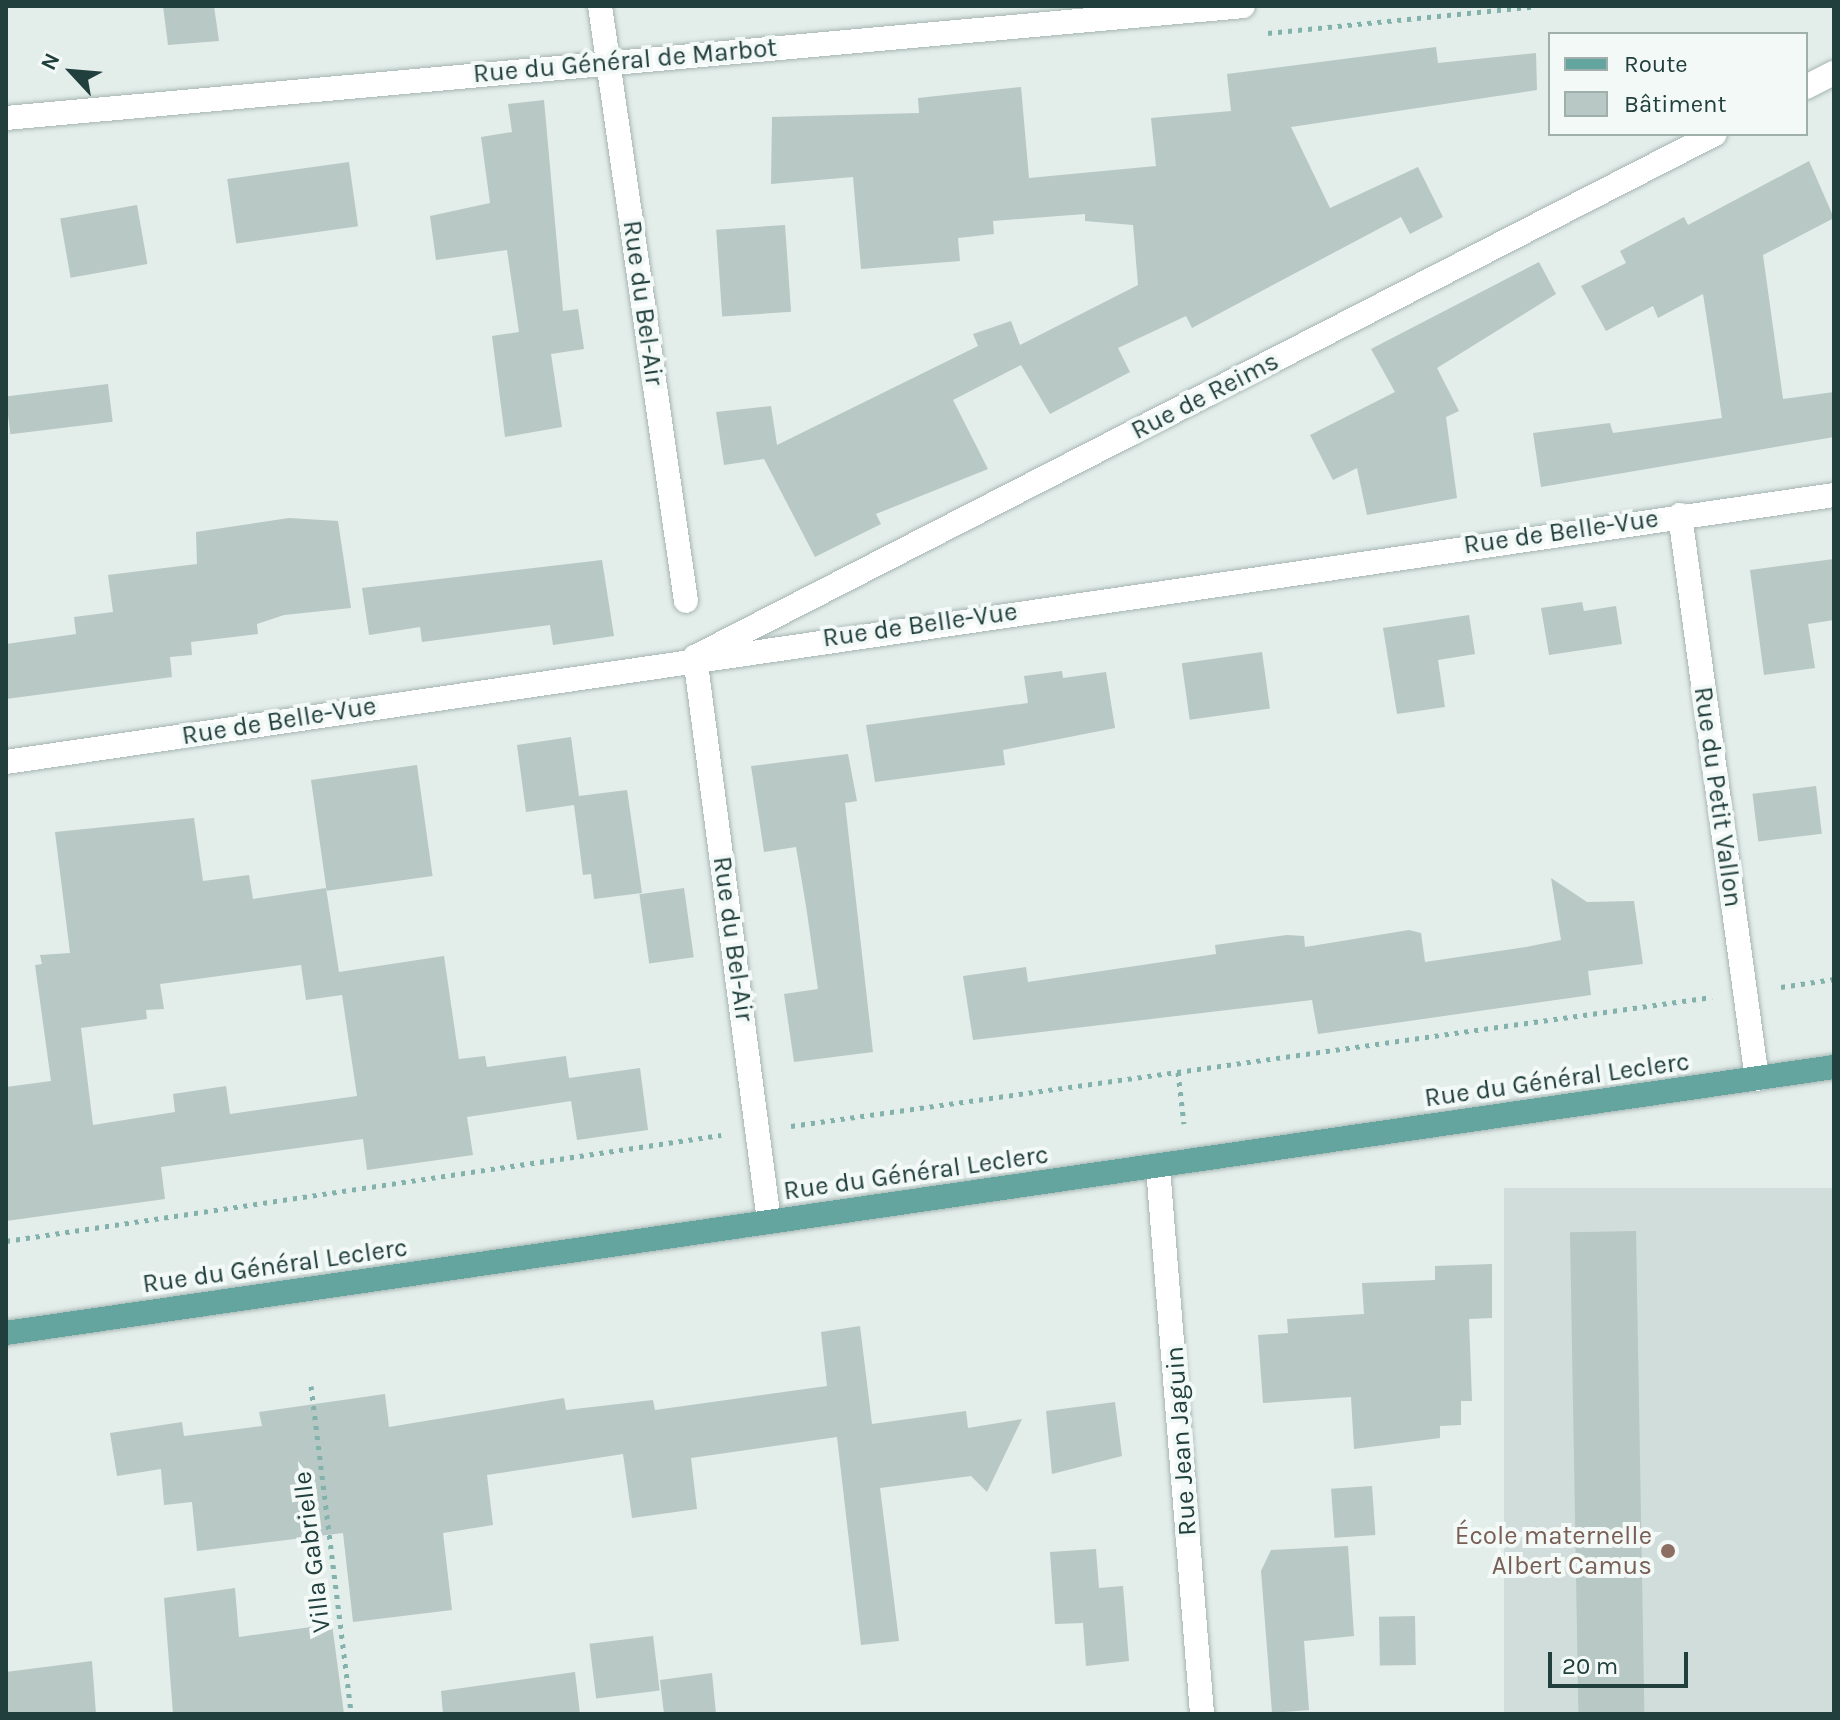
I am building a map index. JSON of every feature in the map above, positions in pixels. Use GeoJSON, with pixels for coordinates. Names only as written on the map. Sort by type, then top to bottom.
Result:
{"type":"FeatureCollection","features":[{"type":"Feature","properties":{"kind":"main road","name":"Rue du Général Leclerc"},"geometry":{"type":"LineString","coordinates":[[6,1333],[769,1221],[1158,1168],[1834,1067]]}},
{"type":"Feature","properties":{"kind":"street","name":"Rue du Bel-Air"},"geometry":{"type":"LineString","coordinates":[[600,6],[686,601]]}},
{"type":"Feature","properties":{"kind":"street","name":"Rue du Général de Marbot"},"geometry":{"type":"LineString","coordinates":[[6,118],[1243,6]]}},
{"type":"Feature","properties":{"kind":"street"},"geometry":{"type":"LineString","coordinates":[[1808,86],[1834,73]]}},
{"type":"Feature","properties":{"kind":"street","name":"Rue de Reims"},"geometry":{"type":"LineString","coordinates":[[695,657],[1711,136]]}},
{"type":"Feature","properties":{"kind":"street","name":"Rue de Belle-Vue"},"geometry":{"type":"LineString","coordinates":[[6,762],[695,657],[1834,495]]}},
{"type":"Feature","properties":{"kind":"street","name":"Rue du Petit Vallon"},"geometry":{"type":"LineString","coordinates":[[1680,515],[1757,1079]]}},
{"type":"Feature","properties":{"kind":"street","name":"Rue du Bel-Air"},"geometry":{"type":"LineString","coordinates":[[695,657],[769,1221]]}},
{"type":"Feature","properties":{"kind":"street","name":"Rue Jean Jaguin"},"geometry":{"type":"LineString","coordinates":[[1158,1168],[1202,1714]]}},
{"type":"Feature","properties":{"kind":"path"},"geometry":{"type":"LineString","coordinates":[[1775,988],[1834,979]]}},
{"type":"Feature","properties":{"kind":"path"},"geometry":{"type":"LineString","coordinates":[[792,1125],[1725,995]]}},
{"type":"Feature","properties":{"kind":"path"},"geometry":{"type":"LineString","coordinates":[[1178,1072],[1184,1124]]}},
{"type":"Feature","properties":{"kind":"path"},"geometry":{"type":"LineString","coordinates":[[6,1241],[736,1133]]}},
{"type":"Feature","properties":{"kind":"path","name":"Villa Gabrielle"},"geometry":{"type":"LineString","coordinates":[[311,1386],[351,1714]]}},
{"type":"Feature","properties":{"kind":"shaded area","name":"École maternelle Albert Camus"},"geometry":{"type":"Polygon","coordinates":[[[1504,1188],[1834,1188],[1834,1714],[1504,1714],[1504,1188]]]}},
{"type":"Feature","properties":{"kind":"building"},"geometry":{"type":"Polygon","coordinates":[[[163,6],[214,6],[219,41],[168,45],[163,6]]]}},
{"type":"Feature","properties":{"kind":"building"},"geometry":{"type":"Polygon","coordinates":[[[1436,47],[1438,63],[1536,53],[1537,90],[1291,127],[1330,208],[1418,167],[1443,217],[1410,234],[1401,217],[1192,328],[1186,316],[1118,348],[1130,372],[1050,414],[1021,365],[953,400],[988,469],[876,514],[881,524],[815,557],[764,459],[724,465],[716,412],[771,406],[777,445],[978,346],[973,334],[1011,321],[1020,345],[1138,285],[1133,225],[1085,221],[1085,214],[993,221],[994,234],[958,238],[960,261],[861,269],[853,177],[771,184],[772,117],[919,113],[918,98],[1021,87],[1029,178],[1156,166],[1151,118],[1231,111],[1227,74],[1436,47]]]}},
{"type":"Feature","properties":{"kind":"building"},"geometry":{"type":"Polygon","coordinates":[[[544,100],[563,311],[578,309],[584,349],[551,354],[562,427],[505,437],[492,336],[519,332],[507,250],[436,260],[430,216],[490,203],[481,137],[512,132],[508,104],[544,100]]]}},
{"type":"Feature","properties":{"kind":"building"},"geometry":{"type":"Polygon","coordinates":[[[1809,161],[1834,218],[1763,255],[1783,399],[1834,392],[1834,437],[1541,487],[1533,433],[1610,423],[1613,433],[1722,418],[1703,294],[1658,318],[1653,306],[1606,331],[1581,286],[1626,263],[1620,251],[1684,217],[1688,225],[1809,161]]]}},
{"type":"Feature","properties":{"kind":"building"},"geometry":{"type":"Polygon","coordinates":[[[349,162],[358,226],[236,243],[227,179],[349,162]]]}},
{"type":"Feature","properties":{"kind":"building"},"geometry":{"type":"Polygon","coordinates":[[[137,205],[147,264],[71,278],[60,219],[137,205]]]}},
{"type":"Feature","properties":{"kind":"building"},"geometry":{"type":"Polygon","coordinates":[[[785,225],[791,312],[722,317],[716,230],[785,225]]]}},
{"type":"Feature","properties":{"kind":"building"},"geometry":{"type":"Polygon","coordinates":[[[1539,262],[1556,294],[1437,368],[1459,411],[1446,417],[1457,498],[1367,515],[1357,468],[1333,480],[1310,435],[1395,392],[1371,349],[1539,262]]]}},
{"type":"Feature","properties":{"kind":"building"},"geometry":{"type":"Polygon","coordinates":[[[108,384],[113,422],[10,434],[6,397],[108,384]]]}},
{"type":"Feature","properties":{"kind":"building"},"geometry":{"type":"Polygon","coordinates":[[[289,518],[338,521],[351,608],[284,615],[257,624],[258,634],[191,642],[192,655],[170,657],[172,677],[6,699],[6,644],[76,634],[74,617],[113,612],[108,575],[197,564],[196,532],[289,518]]]}},
{"type":"Feature","properties":{"kind":"building"},"geometry":{"type":"Polygon","coordinates":[[[1834,559],[1834,620],[1808,624],[1815,668],[1764,675],[1750,570],[1834,559]]]}},
{"type":"Feature","properties":{"kind":"building"},"geometry":{"type":"Polygon","coordinates":[[[602,560],[614,636],[553,645],[550,625],[422,642],[420,627],[369,635],[362,588],[602,560]]]}},
{"type":"Feature","properties":{"kind":"building"},"geometry":{"type":"Polygon","coordinates":[[[1582,602],[1584,611],[1616,606],[1622,644],[1549,655],[1541,608],[1582,602]]]}},
{"type":"Feature","properties":{"kind":"building"},"geometry":{"type":"Polygon","coordinates":[[[1469,615],[1475,654],[1438,660],[1445,707],[1397,714],[1383,628],[1469,615]]]}},
{"type":"Feature","properties":{"kind":"building"},"geometry":{"type":"Polygon","coordinates":[[[1262,652],[1270,708],[1190,720],[1182,663],[1262,652]]]}},
{"type":"Feature","properties":{"kind":"building"},"geometry":{"type":"Polygon","coordinates":[[[1062,671],[1063,678],[1106,672],[1115,728],[1003,750],[1005,765],[875,782],[866,725],[1028,703],[1024,676],[1062,671]]]}},
{"type":"Feature","properties":{"kind":"building"},"geometry":{"type":"Polygon","coordinates":[[[571,737],[579,796],[627,790],[642,893],[594,899],[591,874],[583,875],[574,805],[526,812],[517,745],[571,737]]]}},
{"type":"Feature","properties":{"kind":"building"},"geometry":{"type":"Polygon","coordinates":[[[848,754],[857,801],[845,803],[873,1052],[794,1062],[784,994],[818,989],[806,906],[796,847],[764,852],[751,766],[848,754]]]}},
{"type":"Feature","properties":{"kind":"building"},"geometry":{"type":"Polygon","coordinates":[[[417,765],[433,876],[327,891],[311,780],[417,765]]]}},
{"type":"Feature","properties":{"kind":"building"},"geometry":{"type":"Polygon","coordinates":[[[1816,786],[1822,834],[1758,841],[1752,794],[1816,786]]]}},
{"type":"Feature","properties":{"kind":"building"},"geometry":{"type":"Polygon","coordinates":[[[194,818],[203,881],[249,875],[253,899],[326,888],[339,972],[444,956],[459,1059],[485,1056],[487,1067],[566,1056],[569,1078],[640,1068],[648,1130],[577,1140],[571,1101],[467,1117],[473,1155],[367,1170],[363,1139],[161,1167],[165,1199],[6,1221],[6,1087],[51,1081],[35,965],[42,964],[40,955],[70,953],[55,832],[194,818]],[[301,965],[160,984],[164,1009],[146,1010],[147,1019],[81,1028],[93,1125],[175,1112],[173,1094],[226,1086],[230,1114],[357,1096],[342,995],[306,1000],[301,965]]]}},
{"type":"Feature","properties":{"kind":"building"},"geometry":{"type":"Polygon","coordinates":[[[1551,878],[1587,902],[1634,901],[1643,964],[1588,971],[1591,995],[1318,1034],[1312,1000],[973,1040],[963,976],[1026,967],[1028,982],[1216,954],[1215,945],[1287,935],[1304,936],[1305,947],[1409,930],[1421,933],[1425,962],[1526,947],[1561,940],[1551,878]]]}},
{"type":"Feature","properties":{"kind":"building"},"geometry":{"type":"Polygon","coordinates":[[[684,888],[694,957],[649,964],[639,894],[684,888]]]}},
{"type":"Feature","properties":{"kind":"building"},"geometry":{"type":"Polygon","coordinates":[[[1636,1231],[1644,1714],[1578,1714],[1570,1232],[1636,1231]]]}},
{"type":"Feature","properties":{"kind":"building"},"geometry":{"type":"Polygon","coordinates":[[[1492,1264],[1492,1318],[1469,1319],[1472,1401],[1461,1401],[1461,1425],[1440,1426],[1440,1438],[1354,1449],[1351,1397],[1263,1403],[1258,1335],[1288,1333],[1287,1319],[1364,1314],[1362,1283],[1435,1280],[1435,1266],[1492,1264]]]}},
{"type":"Feature","properties":{"kind":"building"},"geometry":{"type":"Polygon","coordinates":[[[860,1326],[872,1424],[966,1411],[968,1428],[1022,1419],[987,1492],[971,1476],[880,1488],[899,1641],[861,1645],[837,1437],[691,1458],[697,1509],[632,1518],[623,1454],[487,1475],[493,1525],[443,1533],[452,1610],[353,1622],[343,1533],[197,1551],[192,1502],[164,1505],[161,1469],[117,1476],[110,1433],[182,1422],[184,1436],[262,1426],[259,1412],[385,1394],[389,1427],[564,1398],[566,1410],[653,1400],[655,1410],[827,1386],[821,1332],[860,1326]]]}},
{"type":"Feature","properties":{"kind":"building"},"geometry":{"type":"Polygon","coordinates":[[[1115,1402],[1122,1456],[1052,1474],[1046,1411],[1115,1402]]]}},
{"type":"Feature","properties":{"kind":"building"},"geometry":{"type":"Polygon","coordinates":[[[1372,1486],[1375,1535],[1335,1538],[1331,1489],[1372,1486]]]}},
{"type":"Feature","properties":{"kind":"building"},"geometry":{"type":"Polygon","coordinates":[[[1348,1546],[1354,1636],[1304,1641],[1309,1710],[1272,1713],[1261,1571],[1271,1550],[1348,1546]]]}},
{"type":"Feature","properties":{"kind":"building"},"geometry":{"type":"Polygon","coordinates":[[[1096,1549],[1099,1588],[1123,1586],[1129,1661],[1086,1666],[1083,1623],[1055,1624],[1050,1552],[1096,1549]]]}},
{"type":"Feature","properties":{"kind":"building"},"geometry":{"type":"Polygon","coordinates":[[[235,1588],[239,1637],[332,1624],[344,1714],[173,1714],[164,1598],[235,1588]]]}},
{"type":"Feature","properties":{"kind":"building"},"geometry":{"type":"Polygon","coordinates":[[[1415,1616],[1416,1665],[1380,1666],[1379,1617],[1415,1616]]]}},
{"type":"Feature","properties":{"kind":"building"},"geometry":{"type":"Polygon","coordinates":[[[653,1636],[660,1691],[596,1698],[589,1644],[653,1636]]]}},
{"type":"Feature","properties":{"kind":"building"},"geometry":{"type":"Polygon","coordinates":[[[92,1661],[96,1714],[6,1714],[6,1672],[92,1661]]]}},
{"type":"Feature","properties":{"kind":"building"},"geometry":{"type":"Polygon","coordinates":[[[575,1672],[580,1714],[443,1714],[441,1691],[575,1672]]]}},
{"type":"Feature","properties":{"kind":"building"},"geometry":{"type":"Polygon","coordinates":[[[712,1673],[716,1714],[664,1714],[660,1680],[712,1673]]]}},
{"type":"Feature","properties":{"kind":"place","name":"École maternelle Albert Camus"},"geometry":{"type":"Point","coordinates":[1668,1551]}}]}
